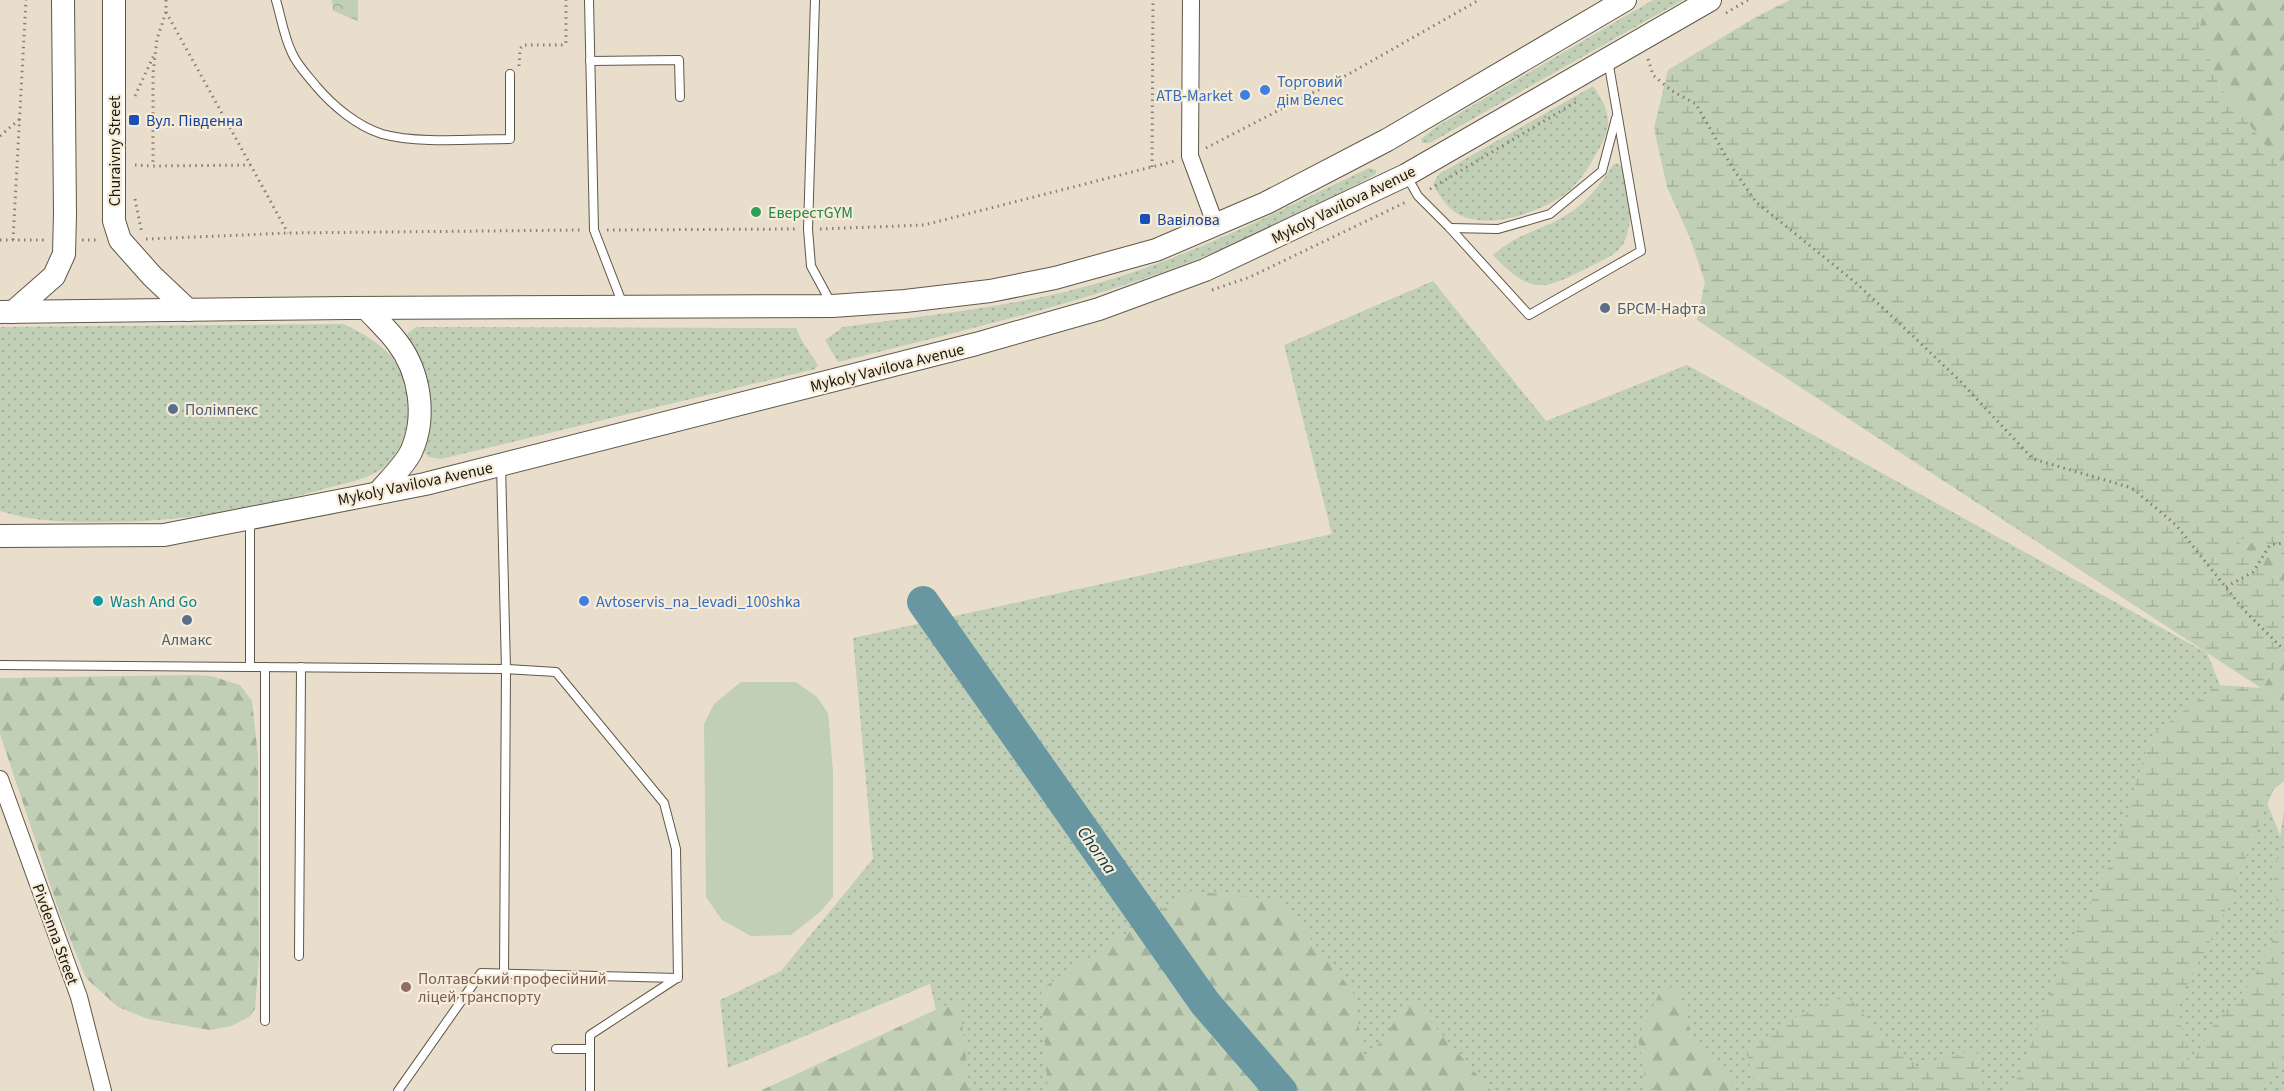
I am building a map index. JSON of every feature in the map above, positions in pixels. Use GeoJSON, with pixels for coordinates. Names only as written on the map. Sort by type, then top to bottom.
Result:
{"type":"FeatureCollection","features":[{"type":"Feature","properties":{"kind":"main road"},"geometry":{"type":"LineString","coordinates":[[6,312],[54,276],[64,254],[63,0]]}},
{"type":"Feature","properties":{"kind":"main road","name":"Churaivny Street"},"geometry":{"type":"LineString","coordinates":[[114,0],[114,221],[120,240],[152,276],[188,310]]}},
{"type":"Feature","properties":{"kind":"main road"},"geometry":{"type":"LineString","coordinates":[[6,312],[832,306],[904,301],[990,291],[1055,278],[1156,250],[1216,226],[1266,203],[1387,140],[1625,0]]}},
{"type":"Feature","properties":{"kind":"main road","name":"Mykoly Vavilova Avenue"},"geometry":{"type":"LineString","coordinates":[[0,536],[164,535],[425,484],[976,344],[1099,309],[1205,270],[1406,175],[1710,0]]}},
{"type":"Feature","properties":{"kind":"main road"},"geometry":{"type":"LineString","coordinates":[[1387,140],[1406,175]]}},
{"type":"Feature","properties":{"kind":"main road"},"geometry":{"type":"LineString","coordinates":[[366,308],[398,343],[411,366],[419,394],[419,420],[410,452],[379,492]]}},
{"type":"Feature","properties":{"kind":"street"},"geometry":{"type":"LineString","coordinates":[[1191,0],[1190,156],[1216,226]]}},
{"type":"Feature","properties":{"kind":"street","name":"Pivdenna Street"},"geometry":{"type":"LineString","coordinates":[[0,779],[79,998],[103,1091]]}},
{"type":"Feature","properties":{"kind":"lane"},"geometry":{"type":"LineString","coordinates":[[276,0],[291,52],[305,72],[339,109],[364,126],[383,134],[422,139],[510,139],[510,75]]}},
{"type":"Feature","properties":{"kind":"lane"},"geometry":{"type":"LineString","coordinates":[[589,0],[594,230],[624,308]]}},
{"type":"Feature","properties":{"kind":"lane"},"geometry":{"type":"LineString","coordinates":[[815,0],[808,230],[811,266],[832,306]]}},
{"type":"Feature","properties":{"kind":"lane"},"geometry":{"type":"LineString","coordinates":[[1406,175],[1418,196],[1529,315],[1641,251],[1608,58]]}},
{"type":"Feature","properties":{"kind":"lane"},"geometry":{"type":"LineString","coordinates":[[590,61],[679,60],[680,97]]}},
{"type":"Feature","properties":{"kind":"lane"},"geometry":{"type":"LineString","coordinates":[[1450,228],[1498,229],[1551,214],[1602,171],[1617,114]]}},
{"type":"Feature","properties":{"kind":"lane"},"geometry":{"type":"LineString","coordinates":[[501,465],[506,669],[504,974]]}},
{"type":"Feature","properties":{"kind":"lane"},"geometry":{"type":"LineString","coordinates":[[250,518],[250,667]]}},
{"type":"Feature","properties":{"kind":"lane"},"geometry":{"type":"LineString","coordinates":[[0,665],[506,669],[556,672],[664,803],[676,849],[678,978]]}},
{"type":"Feature","properties":{"kind":"lane"},"geometry":{"type":"LineString","coordinates":[[265,667],[265,1021]]}},
{"type":"Feature","properties":{"kind":"lane"},"geometry":{"type":"LineString","coordinates":[[299,956],[301,667]]}},
{"type":"Feature","properties":{"kind":"lane"},"geometry":{"type":"LineString","coordinates":[[398,1091],[481,973],[678,978]]}},
{"type":"Feature","properties":{"kind":"lane"},"geometry":{"type":"LineString","coordinates":[[590,1091],[590,1035],[678,978]]}},
{"type":"Feature","properties":{"kind":"lane"},"geometry":{"type":"LineString","coordinates":[[556,1049],[590,1049]]}},
{"type":"Feature","properties":{"kind":"path"},"geometry":{"type":"LineString","coordinates":[[13,240],[26,0]]}},
{"type":"Feature","properties":{"kind":"path"},"geometry":{"type":"LineString","coordinates":[[153,166],[153,74],[157,39],[166,12],[166,0]]}},
{"type":"Feature","properties":{"kind":"path"},"geometry":{"type":"LineString","coordinates":[[510,75],[519,75],[520,49],[523,45],[566,43],[566,0]]}},
{"type":"Feature","properties":{"kind":"path"},"geometry":{"type":"LineString","coordinates":[[1152,167],[1153,0]]}},
{"type":"Feature","properties":{"kind":"path"},"geometry":{"type":"LineString","coordinates":[[134,196],[143,239],[288,233],[808,230],[924,225],[1190,156],[1347,75],[1479,0]]}},
{"type":"Feature","properties":{"kind":"path"},"geometry":{"type":"LineString","coordinates":[[166,12],[288,233]]}},
{"type":"Feature","properties":{"kind":"path"},"geometry":{"type":"LineString","coordinates":[[134,97],[156,51]]}},
{"type":"Feature","properties":{"kind":"path"},"geometry":{"type":"LineString","coordinates":[[1653,75],[1672,91],[1696,104],[1732,167],[1756,202],[1881,306],[1960,381],[2033,459],[2132,488],[2176,525],[2244,610],[2284,650]]}},
{"type":"Feature","properties":{"kind":"path"},"geometry":{"type":"LineString","coordinates":[[0,136],[21,118]]}},
{"type":"Feature","properties":{"kind":"path"},"geometry":{"type":"LineString","coordinates":[[130,172],[135,166],[135,155]]}},
{"type":"Feature","properties":{"kind":"path"},"geometry":{"type":"LineString","coordinates":[[135,166],[250,165]]}},
{"type":"Feature","properties":{"kind":"path"},"geometry":{"type":"LineString","coordinates":[[0,240],[57,240]]}},
{"type":"Feature","properties":{"kind":"path"},"geometry":{"type":"LineString","coordinates":[[77,240],[99,240]]}},
{"type":"Feature","properties":{"kind":"path"},"geometry":{"type":"LineString","coordinates":[[2226,587],[2253,572],[2270,545],[2284,543]]}},
{"type":"Feature","properties":{"kind":"green space"},"geometry":{"type":"Polygon","coordinates":[[[332,0],[358,0],[358,21],[333,11],[332,0]]]}},
{"type":"Feature","properties":{"kind":"green space"},"geometry":{"type":"Polygon","coordinates":[[[1653,0],[1683,0],[1430,143],[1422,143],[1421,139],[1436,127],[1653,0]]]}},
{"type":"Feature","properties":{"kind":"green space"},"geometry":{"type":"Polygon","coordinates":[[[1790,0],[2207,0],[2199,30],[2220,87],[2274,156],[2284,185],[2284,555],[2231,535],[2284,588],[2284,652],[2262,689],[2284,703],[2284,781],[2273,790],[2222,918],[2177,1004],[2189,1069],[2214,1024],[2252,981],[2280,926],[2274,879],[2284,810],[2284,1059],[2262,1091],[2010,1091],[2022,1070],[2061,964],[2113,857],[2150,737],[2217,685],[2261,688],[1697,320],[1705,282],[1690,238],[1667,187],[1654,128],[1668,70],[1756,17],[1790,0]]]}},
{"type":"Feature","properties":{"kind":"green space"},"geometry":{"type":"Polygon","coordinates":[[[2207,0],[2284,0],[2284,256],[2273,156],[2220,87],[2198,29],[2207,0]]]}},
{"type":"Feature","properties":{"kind":"green space"},"geometry":{"type":"Polygon","coordinates":[[[1593,86],[1606,111],[1607,129],[1603,142],[1586,170],[1565,194],[1529,213],[1485,221],[1460,215],[1444,201],[1433,184],[1439,174],[1593,86]]]}},
{"type":"Feature","properties":{"kind":"green space"},"geometry":{"type":"Polygon","coordinates":[[[1617,163],[1622,167],[1628,194],[1630,221],[1623,245],[1616,252],[1563,280],[1540,285],[1519,278],[1493,255],[1515,239],[1567,215],[1589,196],[1617,163]]]}},
{"type":"Feature","properties":{"kind":"green space"},"geometry":{"type":"Polygon","coordinates":[[[1369,168],[1376,170],[1376,174],[1253,236],[1177,267],[1094,295],[838,362],[825,340],[843,327],[1015,302],[1082,288],[1115,278],[1212,242],[1369,168]]]}},
{"type":"Feature","properties":{"kind":"green space"},"geometry":{"type":"Polygon","coordinates":[[[1433,281],[1546,421],[1687,365],[2207,653],[2284,845],[2284,1091],[955,1091],[930,984],[728,1068],[720,1000],[781,971],[873,859],[853,638],[1332,534],[1284,345],[1433,281]]]}},
{"type":"Feature","properties":{"kind":"green space","name":"Полімпекс"},"geometry":{"type":"Polygon","coordinates":[[[344,324],[380,345],[389,354],[404,375],[408,388],[409,412],[400,446],[390,462],[369,476],[267,504],[181,518],[123,522],[70,522],[35,519],[0,511],[0,327],[344,324]]]}},
{"type":"Feature","properties":{"kind":"green space"},"geometry":{"type":"Polygon","coordinates":[[[416,327],[796,328],[818,365],[815,369],[441,459],[429,457],[422,450],[406,342],[408,333],[416,327]]]}},
{"type":"Feature","properties":{"kind":"green space"},"geometry":{"type":"Polygon","coordinates":[[[2284,457],[2284,588],[2229,534],[2284,457]]]}},
{"type":"Feature","properties":{"kind":"green space"},"geometry":{"type":"Polygon","coordinates":[[[2284,652],[2284,703],[2262,689],[2284,652]]]}},
{"type":"Feature","properties":{"kind":"green space"},"geometry":{"type":"Polygon","coordinates":[[[211,676],[240,685],[252,701],[258,756],[259,958],[255,1009],[249,1017],[231,1026],[210,1030],[148,1019],[118,1007],[86,978],[60,914],[0,734],[0,678],[211,676]]]}},
{"type":"Feature","properties":{"kind":"green space"},"geometry":{"type":"Polygon","coordinates":[[[741,682],[796,682],[817,697],[828,713],[833,771],[833,897],[820,912],[791,935],[751,936],[722,920],[706,897],[704,724],[714,704],[741,682]]]}},
{"type":"Feature","properties":{"kind":"green space"},"geometry":{"type":"Polygon","coordinates":[[[1191,891],[1280,900],[1353,992],[1365,1063],[1411,999],[1491,1091],[1048,1091],[1041,989],[1191,891]]]}},
{"type":"Feature","properties":{"kind":"green space"},"geometry":{"type":"Polygon","coordinates":[[[1677,986],[1691,1033],[1732,1083],[1733,1091],[1657,1091],[1646,1085],[1638,1036],[1661,990],[1677,986]]]}},
{"type":"Feature","properties":{"kind":"green space"},"geometry":{"type":"Polygon","coordinates":[[[1847,996],[1886,1040],[1918,1067],[1976,1049],[1984,1091],[1756,1091],[1746,1051],[1791,1019],[1847,996]]]}},
{"type":"Feature","properties":{"kind":"green space"},"geometry":{"type":"Polygon","coordinates":[[[959,999],[970,1091],[760,1091],[959,999]]]}},
{"type":"Feature","properties":{"kind":"waterway","name":"Chorna"},"geometry":{"type":"LineString","coordinates":[[923,602],[1205,1003],[1281,1091]]}},
{"type":"Feature","properties":{"kind":"place","name":"Торговий дім Велес"},"geometry":{"type":"Point","coordinates":[1265,90]}},
{"type":"Feature","properties":{"kind":"place","name":"ATB-Market"},"geometry":{"type":"Point","coordinates":[1245,95]}},
{"type":"Feature","properties":{"kind":"place","name":"Вул. Південна"},"geometry":{"type":"Point","coordinates":[134,120]}},
{"type":"Feature","properties":{"kind":"place","name":"ЕверестGYM"},"geometry":{"type":"Point","coordinates":[756,212]}},
{"type":"Feature","properties":{"kind":"place","name":"Вавілова"},"geometry":{"type":"Point","coordinates":[1145,219]}},
{"type":"Feature","properties":{"kind":"place","name":"БРСМ-Нафта"},"geometry":{"type":"Point","coordinates":[1605,308]}},
{"type":"Feature","properties":{"kind":"place","name":"Полімпекс"},"geometry":{"type":"Point","coordinates":[173,409]}},
{"type":"Feature","properties":{"kind":"place","name":"Wash And Go"},"geometry":{"type":"Point","coordinates":[98,601]}},
{"type":"Feature","properties":{"kind":"place","name":"Avtoservis_na_levadi_100shka"},"geometry":{"type":"Point","coordinates":[584,601]}},
{"type":"Feature","properties":{"kind":"place","name":"Алмакс"},"geometry":{"type":"Point","coordinates":[187,620]}},
{"type":"Feature","properties":{"kind":"place","name":"Полтавський професійний ліцей транспорту"},"geometry":{"type":"Point","coordinates":[406,987]}}]}
